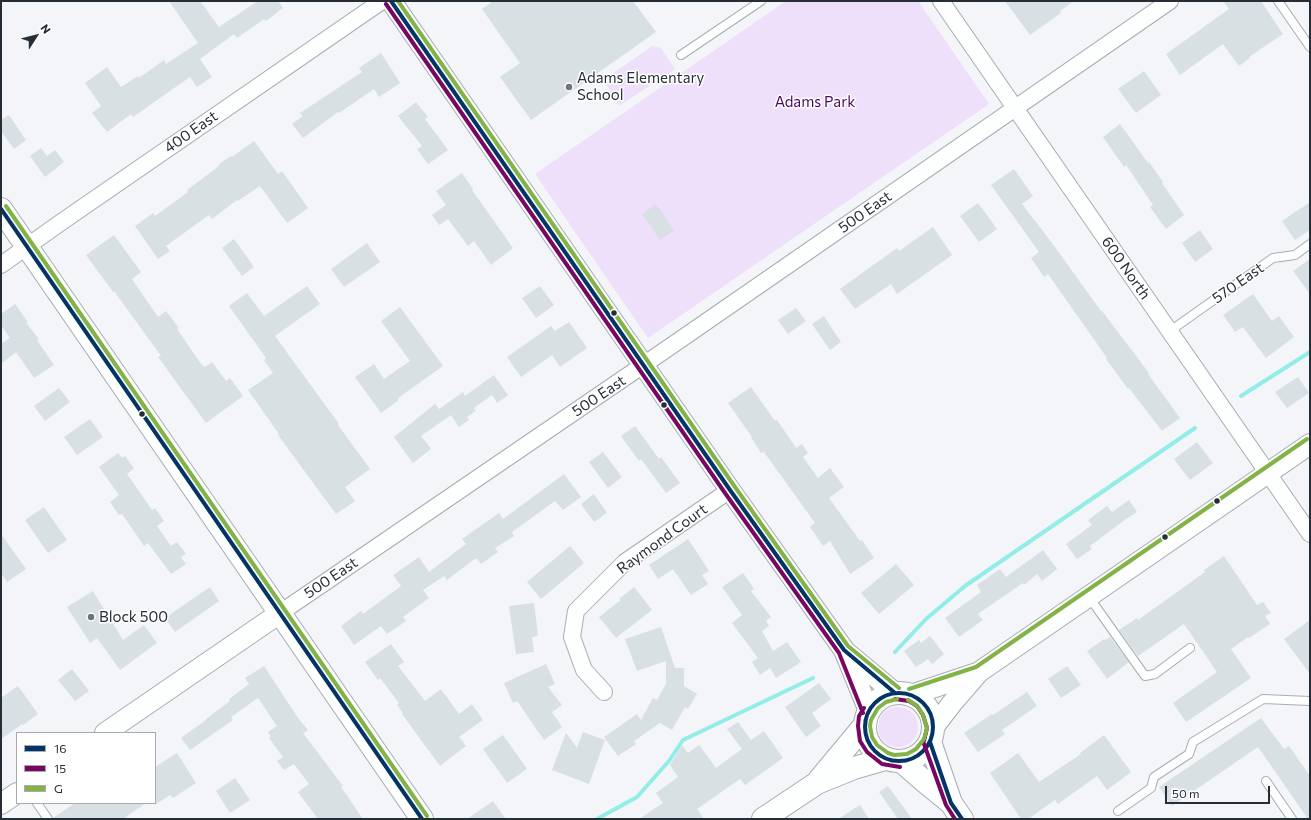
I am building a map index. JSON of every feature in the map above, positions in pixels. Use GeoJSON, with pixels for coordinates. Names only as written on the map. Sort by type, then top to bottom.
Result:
{"type":"FeatureCollection","features":[{"type":"Feature","properties":{"kind":"main road"},"geometry":{"type":"LineString","coordinates":[[1,209],[422,819]]}},
{"type":"Feature","properties":{"kind":"main road"},"geometry":{"type":"LineString","coordinates":[[817,783],[866,718],[873,704],[883,697],[903,694],[921,701],[929,712],[931,735],[956,811]]}},
{"type":"Feature","properties":{"kind":"main road"},"geometry":{"type":"LineString","coordinates":[[866,718],[866,739],[872,749],[893,760],[924,781],[956,811]]}},
{"type":"Feature","properties":{"kind":"main road"},"geometry":{"type":"LineString","coordinates":[[763,819],[817,783],[854,768],[893,760],[909,760],[920,754],[931,735]]}},
{"type":"Feature","properties":{"kind":"street","name":"400 East"},"geometry":{"type":"LineString","coordinates":[[1,265],[382,1]]}},
{"type":"Feature","properties":{"kind":"street"},"geometry":{"type":"LineString","coordinates":[[391,1],[730,490],[844,650],[866,718]]}},
{"type":"Feature","properties":{"kind":"street","name":"600 North"},"geometry":{"type":"LineString","coordinates":[[941,1],[1310,534]]}},
{"type":"Feature","properties":{"kind":"street","name":"500 East"},"geometry":{"type":"LineString","coordinates":[[106,732],[643,365],[1170,1]]}},
{"type":"Feature","properties":{"kind":"street"},"geometry":{"type":"LineString","coordinates":[[931,735],[953,702],[979,672],[1310,444]]}},
{"type":"Feature","properties":{"kind":"street","name":"Raymond Court"},"geometry":{"type":"LineString","coordinates":[[604,692],[584,670],[572,637],[576,611],[625,562],[730,490]]}},
{"type":"Feature","properties":{"kind":"street"},"geometry":{"type":"LineString","coordinates":[[844,650],[903,694],[979,672]]}},
{"type":"Feature","properties":{"kind":"street"},"geometry":{"type":"LineString","coordinates":[[1,804],[16,794]]}},
{"type":"Feature","properties":{"kind":"lane"},"geometry":{"type":"LineString","coordinates":[[681,55],[760,1]]}},
{"type":"Feature","properties":{"kind":"lane"},"geometry":{"type":"LineString","coordinates":[[1278,1],[1310,47]]}},
{"type":"Feature","properties":{"kind":"lane","name":"570 East"},"geometry":{"type":"LineString","coordinates":[[1170,331],[1273,258],[1295,254],[1310,244]]}},
{"type":"Feature","properties":{"kind":"lane"},"geometry":{"type":"LineString","coordinates":[[1089,597],[1145,676],[1156,674],[1190,648]]}},
{"type":"Feature","properties":{"kind":"lane"},"geometry":{"type":"LineString","coordinates":[[1118,811],[1151,788],[1154,778],[1189,754],[1193,742],[1262,699],[1310,701]]}},
{"type":"Feature","properties":{"kind":"lane"},"geometry":{"type":"LineString","coordinates":[[1266,781],[1292,819]]}},
{"type":"Feature","properties":{"kind":"lane"},"geometry":{"type":"LineString","coordinates":[[38,804],[48,819]]}},
{"type":"Feature","properties":{"kind":"green space","name":"Adams Park"},"geometry":{"type":"Polygon","coordinates":[[[786,1],[918,1],[989,104],[648,338],[535,174],[786,1]]]}},
{"type":"Feature","properties":{"kind":"green space"},"geometry":{"type":"Polygon","coordinates":[[[652,46],[661,48],[675,69],[619,106],[607,86],[608,77],[652,46]]]}},
{"type":"Feature","properties":{"kind":"green space"},"geometry":{"type":"Polygon","coordinates":[[[902,707],[909,710],[915,716],[918,727],[917,735],[909,744],[902,747],[894,747],[887,744],[879,735],[878,723],[881,716],[890,708],[902,707]]]}},
{"type":"Feature","properties":{"kind":"building"},"geometry":{"type":"Polygon","coordinates":[[[169,1],[200,1],[219,27],[258,1],[278,1],[283,8],[266,21],[264,19],[237,38],[234,34],[200,59],[212,77],[197,87],[190,77],[133,117],[131,114],[107,132],[92,113],[101,106],[85,83],[107,67],[121,87],[138,76],[139,78],[164,60],[166,64],[198,43],[169,1]]]}},
{"type":"Feature","properties":{"kind":"building"},"geometry":{"type":"Polygon","coordinates":[[[493,1],[633,1],[656,32],[531,120],[500,77],[520,63],[482,9],[493,1]]]}},
{"type":"Feature","properties":{"kind":"building"},"geometry":{"type":"Polygon","coordinates":[[[1005,1],[1074,1],[1060,11],[1061,13],[1030,35],[1005,1]]]}},
{"type":"Feature","properties":{"kind":"building"},"geometry":{"type":"Polygon","coordinates":[[[1223,1],[1261,1],[1283,34],[1249,57],[1250,58],[1239,66],[1223,44],[1180,75],[1166,54],[1229,9],[1223,1]]]}},
{"type":"Feature","properties":{"kind":"building"},"geometry":{"type":"Polygon","coordinates":[[[381,53],[400,83],[379,97],[374,89],[339,113],[338,112],[303,138],[292,124],[303,116],[300,113],[362,72],[359,68],[381,53]]]}},
{"type":"Feature","properties":{"kind":"building"},"geometry":{"type":"Polygon","coordinates":[[[1144,71],[1161,95],[1136,113],[1118,89],[1144,71]]]}},
{"type":"Feature","properties":{"kind":"building"},"geometry":{"type":"Polygon","coordinates":[[[416,102],[428,117],[425,119],[448,150],[428,164],[417,149],[422,146],[398,116],[416,102]]]}},
{"type":"Feature","properties":{"kind":"building"},"geometry":{"type":"Polygon","coordinates":[[[9,115],[26,140],[14,149],[1,131],[1,120],[9,115]]]}},
{"type":"Feature","properties":{"kind":"building"},"geometry":{"type":"Polygon","coordinates":[[[1120,124],[1148,163],[1149,162],[1184,215],[1166,229],[1150,207],[1153,205],[1126,165],[1124,167],[1103,137],[1120,124]]]}},
{"type":"Feature","properties":{"kind":"building"},"geometry":{"type":"Polygon","coordinates":[[[254,141],[278,174],[282,171],[308,208],[287,223],[260,186],[238,201],[237,200],[212,219],[209,215],[166,246],[170,251],[158,259],[135,226],[153,213],[155,216],[188,192],[187,190],[219,166],[218,165],[254,141]]]}},
{"type":"Feature","properties":{"kind":"building"},"geometry":{"type":"Polygon","coordinates":[[[41,148],[47,156],[55,150],[64,162],[45,177],[30,156],[41,148]]]}},
{"type":"Feature","properties":{"kind":"building"},"geometry":{"type":"Polygon","coordinates":[[[1014,169],[1033,196],[1022,204],[1149,373],[1148,374],[1180,418],[1162,431],[1106,359],[1107,358],[1048,274],[1044,277],[1031,258],[1039,252],[991,185],[1014,169]]]}},
{"type":"Feature","properties":{"kind":"building"},"geometry":{"type":"Polygon","coordinates":[[[462,173],[473,189],[472,190],[513,248],[491,265],[474,241],[468,246],[448,219],[439,225],[432,215],[446,205],[436,191],[462,173]]]}},
{"type":"Feature","properties":{"kind":"building"},"geometry":{"type":"Polygon","coordinates":[[[1310,202],[1310,230],[1295,240],[1282,221],[1310,202]]]}},
{"type":"Feature","properties":{"kind":"building"},"geometry":{"type":"Polygon","coordinates":[[[978,203],[997,229],[979,242],[960,216],[978,203]]]}},
{"type":"Feature","properties":{"kind":"building"},"geometry":{"type":"Polygon","coordinates":[[[656,204],[674,230],[660,240],[642,214],[656,204]]]}},
{"type":"Feature","properties":{"kind":"building"},"geometry":{"type":"Polygon","coordinates":[[[933,227],[952,255],[897,294],[891,284],[855,309],[840,289],[897,248],[899,251],[933,227]]]}},
{"type":"Feature","properties":{"kind":"building"},"geometry":{"type":"Polygon","coordinates":[[[1200,230],[1213,249],[1195,262],[1182,243],[1200,230]]]}},
{"type":"Feature","properties":{"kind":"building"},"geometry":{"type":"Polygon","coordinates":[[[114,235],[141,272],[132,279],[158,317],[166,311],[179,328],[177,329],[201,364],[205,367],[212,362],[226,381],[230,378],[243,396],[206,423],[158,357],[161,356],[86,255],[114,235]]]}},
{"type":"Feature","properties":{"kind":"building"},"geometry":{"type":"Polygon","coordinates":[[[234,239],[254,267],[242,276],[222,248],[234,239]]]}},
{"type":"Feature","properties":{"kind":"building"},"geometry":{"type":"Polygon","coordinates":[[[367,243],[380,262],[344,287],[331,269],[367,243]]]}},
{"type":"Feature","properties":{"kind":"building"},"geometry":{"type":"Polygon","coordinates":[[[1310,259],[1310,294],[1293,271],[1310,259]]]}},
{"type":"Feature","properties":{"kind":"building"},"geometry":{"type":"Polygon","coordinates":[[[307,286],[320,304],[275,336],[370,469],[345,487],[355,501],[336,514],[278,435],[279,434],[248,390],[273,373],[264,360],[266,358],[229,306],[247,293],[264,316],[307,286]]]}},
{"type":"Feature","properties":{"kind":"building"},"geometry":{"type":"Polygon","coordinates":[[[540,286],[554,305],[536,318],[522,298],[540,286]]]}},
{"type":"Feature","properties":{"kind":"building"},"geometry":{"type":"Polygon","coordinates":[[[1253,294],[1272,321],[1279,316],[1294,337],[1266,358],[1243,327],[1235,332],[1223,315],[1253,294]]]}},
{"type":"Feature","properties":{"kind":"building"},"geometry":{"type":"Polygon","coordinates":[[[15,304],[28,322],[26,323],[39,339],[37,340],[54,365],[34,378],[16,352],[1,364],[1,344],[10,338],[1,325],[1,314],[15,304]]]}},
{"type":"Feature","properties":{"kind":"building"},"geometry":{"type":"Polygon","coordinates":[[[400,307],[443,366],[398,398],[399,400],[381,413],[355,377],[374,364],[384,379],[410,361],[381,321],[400,307]]]}},
{"type":"Feature","properties":{"kind":"building"},"geometry":{"type":"Polygon","coordinates":[[[796,308],[806,321],[788,334],[778,320],[796,308]]]}},
{"type":"Feature","properties":{"kind":"building"},"geometry":{"type":"Polygon","coordinates":[[[824,316],[841,342],[830,350],[812,324],[824,316]]]}},
{"type":"Feature","properties":{"kind":"building"},"geometry":{"type":"Polygon","coordinates":[[[569,322],[587,348],[560,367],[552,355],[521,377],[507,357],[551,326],[555,331],[569,322]]]}},
{"type":"Feature","properties":{"kind":"building"},"geometry":{"type":"Polygon","coordinates":[[[494,375],[508,395],[497,403],[492,395],[474,408],[476,411],[467,417],[469,420],[459,427],[451,415],[421,436],[431,449],[413,463],[394,437],[435,404],[439,409],[463,392],[465,396],[494,375]]]}},
{"type":"Feature","properties":{"kind":"building"},"geometry":{"type":"Polygon","coordinates":[[[1298,377],[1309,393],[1287,408],[1275,392],[1298,377]]]}},
{"type":"Feature","properties":{"kind":"building"},"geometry":{"type":"Polygon","coordinates":[[[751,387],[775,421],[777,420],[796,448],[802,444],[808,453],[803,457],[818,478],[830,468],[844,487],[829,498],[874,558],[850,574],[830,541],[823,546],[810,527],[815,523],[764,452],[761,453],[752,437],[728,403],[751,387]]]}},
{"type":"Feature","properties":{"kind":"building"},"geometry":{"type":"Polygon","coordinates":[[[59,388],[70,402],[45,421],[34,406],[59,388]]]}},
{"type":"Feature","properties":{"kind":"building"},"geometry":{"type":"Polygon","coordinates":[[[90,419],[103,437],[77,455],[64,437],[90,419]]]}},
{"type":"Feature","properties":{"kind":"building"},"geometry":{"type":"Polygon","coordinates":[[[635,426],[659,459],[661,457],[680,483],[666,493],[641,459],[639,461],[621,436],[635,426]]]}},
{"type":"Feature","properties":{"kind":"building"},"geometry":{"type":"Polygon","coordinates":[[[1197,442],[1213,463],[1190,480],[1174,459],[1197,442]]]}},
{"type":"Feature","properties":{"kind":"building"},"geometry":{"type":"Polygon","coordinates":[[[603,452],[622,477],[608,488],[589,462],[603,452]]]}},
{"type":"Feature","properties":{"kind":"building"},"geometry":{"type":"Polygon","coordinates":[[[118,453],[122,458],[125,456],[134,468],[127,474],[152,510],[155,508],[164,521],[157,526],[171,546],[177,542],[186,554],[181,557],[186,564],[171,574],[148,543],[144,546],[122,514],[119,515],[110,502],[119,495],[99,467],[118,453]]]}},
{"type":"Feature","properties":{"kind":"building"},"geometry":{"type":"Polygon","coordinates":[[[564,474],[581,497],[563,510],[555,501],[512,532],[514,536],[495,548],[498,552],[481,564],[476,558],[447,580],[444,576],[423,590],[429,598],[403,617],[406,621],[387,634],[381,626],[354,645],[341,626],[361,611],[363,614],[401,586],[393,575],[419,557],[429,572],[466,544],[462,539],[499,513],[503,519],[564,474]]]}},
{"type":"Feature","properties":{"kind":"building"},"geometry":{"type":"Polygon","coordinates":[[[594,494],[607,513],[594,522],[581,504],[594,494]]]}},
{"type":"Feature","properties":{"kind":"building"},"geometry":{"type":"Polygon","coordinates":[[[1129,500],[1137,512],[1090,546],[1092,549],[1077,559],[1066,544],[1092,525],[1088,520],[1107,506],[1112,512],[1129,500]]]}},
{"type":"Feature","properties":{"kind":"building"},"geometry":{"type":"Polygon","coordinates":[[[44,507],[67,540],[48,553],[25,520],[44,507]]]}},
{"type":"Feature","properties":{"kind":"building"},"geometry":{"type":"Polygon","coordinates":[[[1,534],[26,569],[7,582],[1,573],[1,534]]]}},
{"type":"Feature","properties":{"kind":"building"},"geometry":{"type":"Polygon","coordinates":[[[688,539],[709,571],[702,575],[708,584],[691,595],[673,569],[658,579],[649,565],[688,539]]]}},
{"type":"Feature","properties":{"kind":"building"},"geometry":{"type":"Polygon","coordinates":[[[570,546],[584,563],[541,599],[527,582],[570,546]]]}},
{"type":"Feature","properties":{"kind":"building"},"geometry":{"type":"Polygon","coordinates":[[[1043,550],[1057,569],[1042,581],[1037,574],[1024,585],[1023,583],[978,614],[983,620],[959,637],[945,618],[981,592],[977,585],[1000,569],[1006,577],[1043,550]]]}},
{"type":"Feature","properties":{"kind":"building"},"geometry":{"type":"Polygon","coordinates":[[[1224,556],[1257,605],[1263,602],[1271,613],[1265,616],[1270,624],[1231,649],[1251,678],[1186,722],[1173,703],[1217,672],[1184,624],[1138,656],[1119,630],[1137,618],[1138,620],[1205,572],[1204,570],[1224,556]]]}},
{"type":"Feature","properties":{"kind":"building"},"geometry":{"type":"Polygon","coordinates":[[[896,564],[914,585],[879,614],[861,593],[896,564]]]}},
{"type":"Feature","properties":{"kind":"building"},"geometry":{"type":"Polygon","coordinates":[[[743,573],[754,589],[751,591],[771,617],[766,621],[769,626],[762,631],[773,651],[787,642],[801,662],[776,678],[770,668],[760,675],[752,662],[758,658],[732,623],[742,615],[722,587],[743,573]]]}},
{"type":"Feature","properties":{"kind":"building"},"geometry":{"type":"Polygon","coordinates":[[[210,587],[219,601],[175,632],[165,618],[210,587]]]}},
{"type":"Feature","properties":{"kind":"building"},"geometry":{"type":"Polygon","coordinates":[[[634,587],[652,610],[616,638],[599,617],[621,600],[619,599],[634,587]]]}},
{"type":"Feature","properties":{"kind":"building"},"geometry":{"type":"Polygon","coordinates":[[[93,591],[123,640],[144,625],[157,643],[120,670],[97,638],[90,643],[67,607],[93,591]]]}},
{"type":"Feature","properties":{"kind":"building"},"geometry":{"type":"Polygon","coordinates":[[[534,603],[538,635],[532,638],[534,652],[516,654],[509,606],[534,603]]]}},
{"type":"Feature","properties":{"kind":"building"},"geometry":{"type":"Polygon","coordinates":[[[1310,620],[1310,674],[1284,639],[1310,620]]]}},
{"type":"Feature","properties":{"kind":"building"},"geometry":{"type":"Polygon","coordinates":[[[661,627],[675,668],[684,668],[684,686],[697,694],[688,709],[685,707],[672,730],[660,723],[634,741],[636,744],[618,756],[604,737],[637,714],[641,720],[653,698],[657,700],[666,684],[666,661],[637,671],[625,639],[661,627]]]}},
{"type":"Feature","properties":{"kind":"building"},"geometry":{"type":"Polygon","coordinates":[[[930,636],[944,654],[932,664],[928,659],[916,667],[904,651],[919,640],[921,643],[930,636]]]}},
{"type":"Feature","properties":{"kind":"building"},"geometry":{"type":"Polygon","coordinates":[[[1110,637],[1129,662],[1107,679],[1087,651],[1104,639],[1105,640],[1110,637]]]}},
{"type":"Feature","properties":{"kind":"building"},"geometry":{"type":"Polygon","coordinates":[[[391,644],[404,662],[398,666],[425,701],[441,689],[459,714],[472,704],[483,720],[459,737],[466,746],[440,766],[402,714],[403,713],[397,705],[399,703],[380,678],[378,680],[365,662],[391,644]]]}},
{"type":"Feature","properties":{"kind":"building"},"geometry":{"type":"Polygon","coordinates":[[[546,664],[555,684],[548,687],[562,705],[552,712],[562,727],[544,740],[517,701],[513,703],[504,683],[546,664]]]}},
{"type":"Feature","properties":{"kind":"building"},"geometry":{"type":"Polygon","coordinates":[[[264,666],[298,718],[308,730],[303,733],[343,786],[341,787],[363,819],[318,819],[298,792],[309,784],[294,764],[284,770],[277,761],[283,757],[269,738],[271,737],[268,732],[277,726],[258,698],[231,717],[233,720],[190,750],[181,738],[230,701],[229,699],[249,684],[245,678],[264,666]]]}},
{"type":"Feature","properties":{"kind":"building"},"geometry":{"type":"Polygon","coordinates":[[[1067,666],[1081,685],[1061,698],[1048,679],[1067,666]]]}},
{"type":"Feature","properties":{"kind":"building"},"geometry":{"type":"Polygon","coordinates":[[[72,669],[89,691],[75,701],[58,680],[72,669]]]}},
{"type":"Feature","properties":{"kind":"building"},"geometry":{"type":"Polygon","coordinates":[[[819,683],[831,699],[812,713],[821,726],[806,737],[785,707],[819,683]]]}},
{"type":"Feature","properties":{"kind":"building"},"geometry":{"type":"Polygon","coordinates":[[[18,686],[38,714],[1,739],[1,698],[18,686]]]}},
{"type":"Feature","properties":{"kind":"building"},"geometry":{"type":"Polygon","coordinates":[[[1027,692],[1037,706],[1002,730],[1005,734],[978,752],[964,733],[1027,692]]]}},
{"type":"Feature","properties":{"kind":"building"},"geometry":{"type":"Polygon","coordinates":[[[1261,718],[1284,749],[1289,746],[1310,776],[1310,819],[1308,819],[1258,747],[1172,806],[1159,787],[1261,718]]]}},
{"type":"Feature","properties":{"kind":"building"},"geometry":{"type":"Polygon","coordinates":[[[738,722],[751,740],[764,731],[783,758],[745,785],[740,779],[697,809],[704,819],[639,819],[663,803],[656,793],[678,777],[670,765],[682,745],[688,753],[699,745],[716,768],[742,749],[727,729],[738,722]]]}},
{"type":"Feature","properties":{"kind":"building"},"geometry":{"type":"Polygon","coordinates":[[[583,732],[605,740],[589,784],[552,770],[566,733],[577,748],[583,732]]]}},
{"type":"Feature","properties":{"kind":"building"},"geometry":{"type":"Polygon","coordinates":[[[503,735],[527,769],[507,783],[483,749],[503,735]]]}},
{"type":"Feature","properties":{"kind":"building"},"geometry":{"type":"Polygon","coordinates":[[[1104,735],[1131,772],[1107,790],[1097,776],[1058,804],[1055,800],[1028,819],[1021,819],[990,773],[1018,753],[1039,782],[1081,754],[1080,753],[1104,735]]]}},
{"type":"Feature","properties":{"kind":"building"},"geometry":{"type":"Polygon","coordinates":[[[177,753],[196,783],[173,798],[170,795],[155,805],[156,766],[177,753]]]}},
{"type":"Feature","properties":{"kind":"building"},"geometry":{"type":"Polygon","coordinates":[[[235,778],[250,800],[230,813],[216,791],[235,778]]]}},
{"type":"Feature","properties":{"kind":"building"},"geometry":{"type":"Polygon","coordinates":[[[888,786],[912,819],[898,819],[879,792],[888,786]]]}},
{"type":"Feature","properties":{"kind":"building"},"geometry":{"type":"Polygon","coordinates":[[[493,801],[506,819],[467,819],[493,801]]]}},
{"type":"Feature","properties":{"kind":"building"},"geometry":{"type":"Polygon","coordinates":[[[74,804],[145,804],[123,819],[53,818],[74,804]]]}},
{"type":"Feature","properties":{"kind":"building"},"geometry":{"type":"Polygon","coordinates":[[[860,805],[869,819],[838,819],[860,805]]]}},
{"type":"Feature","properties":{"kind":"waterway"},"geometry":{"type":"LineString","coordinates":[[1241,396],[1310,352]]}},
{"type":"Feature","properties":{"kind":"waterway"},"geometry":{"type":"LineString","coordinates":[[895,652],[926,619],[965,586],[1195,428]]}},
{"type":"Feature","properties":{"kind":"waterway"},"geometry":{"type":"LineString","coordinates":[[597,819],[637,797],[669,761],[683,740],[813,678]]}},
{"type":"Feature","properties":{"kind":"transit line","name":"16"},"geometry":{"type":"LineString","coordinates":[[391,1],[730,490],[844,650],[895,693]]}},
{"type":"Feature","properties":{"kind":"transit line","name":"G"},"geometry":{"type":"LineString","coordinates":[[398,1],[735,487],[848,646],[899,688]]}},
{"type":"Feature","properties":{"kind":"transit line","name":"15"},"geometry":{"type":"LineString","coordinates":[[386,4],[725,493],[839,653],[863,713]]}},
{"type":"Feature","properties":{"kind":"transit line","name":"G"},"geometry":{"type":"LineString","coordinates":[[6,206],[427,816]]}},
{"type":"Feature","properties":{"kind":"transit line","name":"16"},"geometry":{"type":"LineString","coordinates":[[1,209],[422,819]]}},
{"type":"Feature","properties":{"kind":"transit line","name":"G"},"geometry":{"type":"LineString","coordinates":[[909,689],[976,667],[1307,439]]}},
{"type":"Feature","properties":{"kind":"transit line","name":"16"},"geometry":{"type":"LineString","coordinates":[[899,693],[912,696],[923,703],[930,714],[933,727],[930,740],[923,751],[912,758],[899,761],[886,758],[875,751],[868,740],[865,727],[868,714],[875,703],[886,696],[899,693]]}},
{"type":"Feature","properties":{"kind":"transit line","name":"15"},"geometry":{"type":"LineString","coordinates":[[895,699],[909,701],[917,706],[923,715],[927,728],[924,741]]}},
{"type":"Feature","properties":{"kind":"transit line","name":"G"},"geometry":{"type":"LineString","coordinates":[[897,699],[886,702],[878,708],[871,720],[870,726],[872,737],[877,745],[888,753],[894,755],[907,754],[916,749],[924,739],[927,728],[923,715],[917,706],[908,700]]}},
{"type":"Feature","properties":{"kind":"transit line","name":"15"},"geometry":{"type":"LineString","coordinates":[[864,708],[859,716],[858,726],[860,741],[867,752],[882,764],[900,767]]}},
{"type":"Feature","properties":{"kind":"transit line","name":"16"},"geometry":{"type":"LineString","coordinates":[[930,742],[951,803],[962,819]]}},
{"type":"Feature","properties":{"kind":"transit line","name":"15"},"geometry":{"type":"LineString","coordinates":[[924,744],[946,805],[955,819]]}},
{"type":"Feature","properties":{"kind":"place","name":"Adams Elementary School"},"geometry":{"type":"Point","coordinates":[569,87]}},
{"type":"Feature","properties":{"kind":"place","name":"Block 500"},"geometry":{"type":"Point","coordinates":[91,617]}}]}
